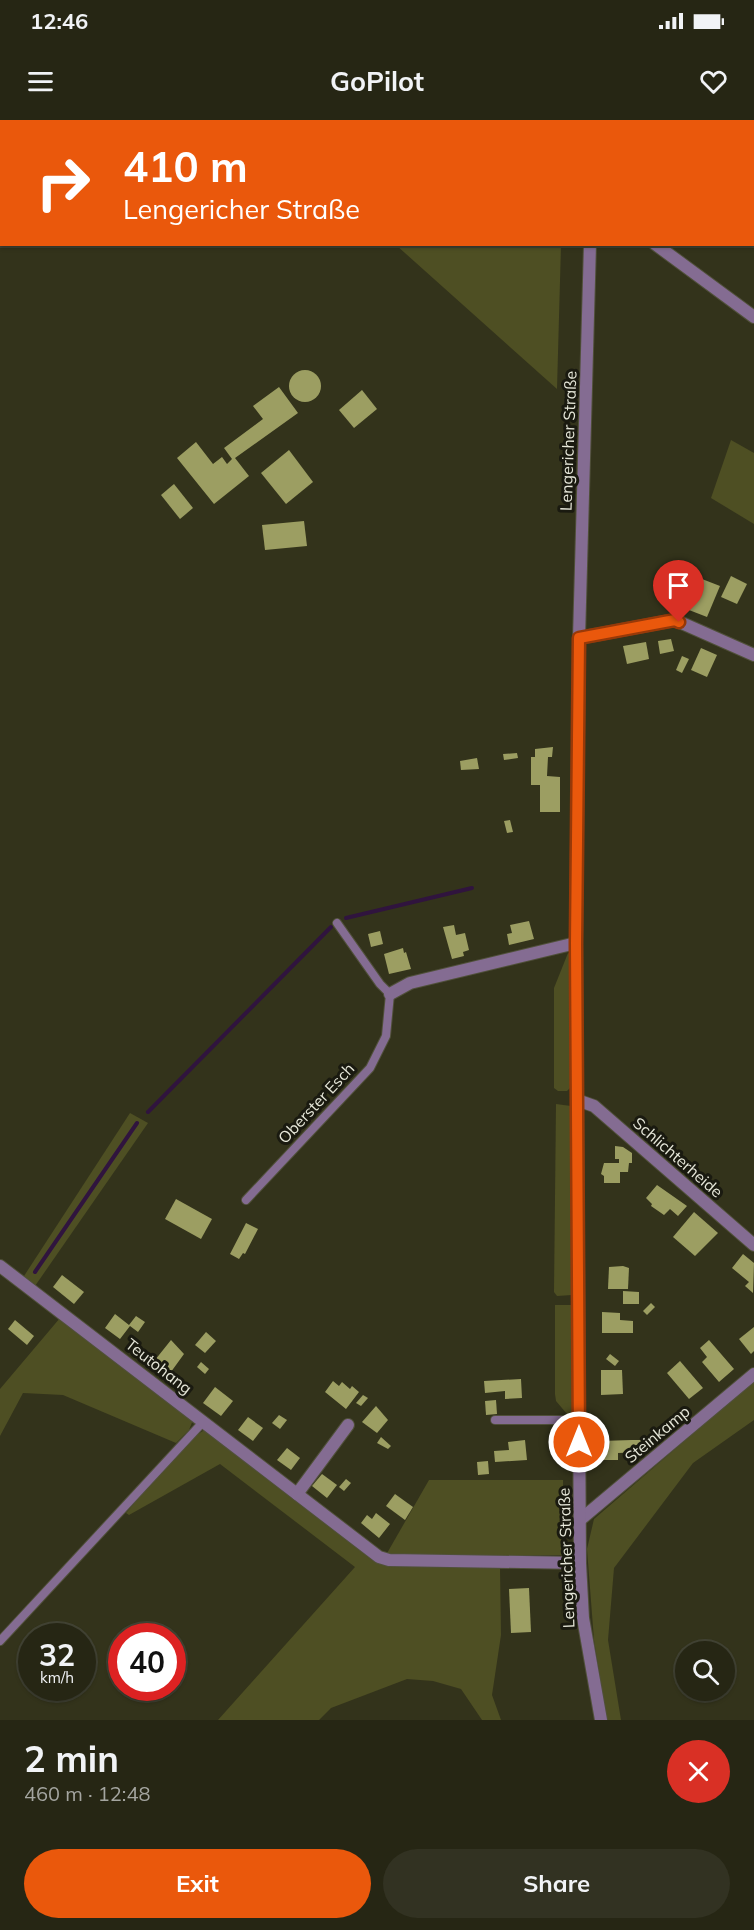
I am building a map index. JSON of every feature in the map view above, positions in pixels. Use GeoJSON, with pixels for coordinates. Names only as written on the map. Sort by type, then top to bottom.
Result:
{"type":"FeatureCollection","features":[{"type":"Feature","properties":{"kind":"street","name":"Lengericher Straße"},"geometry":{"type":"LineString","coordinates":[[590,246],[579,638],[576,943],[580,1563],[583,1618],[601,1720]]}},
{"type":"Feature","properties":{"kind":"street"},"geometry":{"type":"LineString","coordinates":[[658,246],[754,317]]}},
{"type":"Feature","properties":{"kind":"street"},"geometry":{"type":"LineString","coordinates":[[579,638],[675,620],[754,655]]}},
{"type":"Feature","properties":{"kind":"street"},"geometry":{"type":"LineString","coordinates":[[390,994],[410,983],[576,943]]}},
{"type":"Feature","properties":{"kind":"street","name":"Schlichterheide"},"geometry":{"type":"LineString","coordinates":[[577,1100],[594,1106],[754,1245]]}},
{"type":"Feature","properties":{"kind":"street","name":"Teutohang"},"geometry":{"type":"LineString","coordinates":[[0,1266],[384,1559],[580,1563]]}},
{"type":"Feature","properties":{"kind":"street","name":"Steinkamp"},"geometry":{"type":"LineString","coordinates":[[580,1520],[754,1374]]}},
{"type":"Feature","properties":{"kind":"street"},"geometry":{"type":"LineString","coordinates":[[297,1494],[348,1425]]}},
{"type":"Feature","properties":{"kind":"lane"},"geometry":{"type":"LineString","coordinates":[[337,922],[380,984],[390,994]]}},
{"type":"Feature","properties":{"kind":"lane","name":"Oberster Esch"},"geometry":{"type":"LineString","coordinates":[[246,1200],[370,1068],[386,1036],[390,994]]}},
{"type":"Feature","properties":{"kind":"lane"},"geometry":{"type":"LineString","coordinates":[[495,1420],[579,1420]]}},
{"type":"Feature","properties":{"kind":"lane"},"geometry":{"type":"LineString","coordinates":[[0,1641],[204,1422]]}},
{"type":"Feature","properties":{"kind":"shaded area"},"geometry":{"type":"Polygon","coordinates":[[[397,246],[561,246],[557,389],[397,246]]]}},
{"type":"Feature","properties":{"kind":"shaded area"},"geometry":{"type":"Polygon","coordinates":[[[731,440],[754,453],[754,524],[711,498],[731,440]]]}},
{"type":"Feature","properties":{"kind":"shaded area"},"geometry":{"type":"Polygon","coordinates":[[[568,953],[571,955],[571,1087],[567,1091],[558,1091],[554,1088],[554,988],[568,953]]]}},
{"type":"Feature","properties":{"kind":"shaded area"},"geometry":{"type":"Polygon","coordinates":[[[556,1104],[571,1106],[572,1295],[557,1296],[554,1292],[556,1104]]]}},
{"type":"Feature","properties":{"kind":"shaded area"},"geometry":{"type":"Polygon","coordinates":[[[130,1113],[148,1123],[35,1286],[24,1276],[130,1113]]]}},
{"type":"Feature","properties":{"kind":"shaded area"},"geometry":{"type":"Polygon","coordinates":[[[555,1305],[572,1305],[573,1412],[567,1414],[556,1401],[555,1394],[555,1305]]]}},
{"type":"Feature","properties":{"kind":"shaded area"},"geometry":{"type":"Polygon","coordinates":[[[60,1318],[193,1420],[189,1430],[176,1443],[63,1395],[23,1393],[0,1436],[0,1389],[60,1318]]]}},
{"type":"Feature","properties":{"kind":"shaded area"},"geometry":{"type":"Polygon","coordinates":[[[754,1381],[754,1420],[693,1463],[614,1568],[608,1640],[621,1720],[607,1720],[594,1640],[587,1549],[594,1519],[754,1381]]]}},
{"type":"Feature","properties":{"kind":"shaded area"},"geometry":{"type":"Polygon","coordinates":[[[206,1429],[382,1564],[500,1568],[501,1635],[492,1695],[501,1720],[482,1720],[461,1689],[433,1681],[407,1679],[331,1708],[319,1720],[218,1720],[355,1567],[220,1464],[129,1515],[126,1513],[183,1446],[206,1429]]]}},
{"type":"Feature","properties":{"kind":"shaded area"},"geometry":{"type":"Polygon","coordinates":[[[429,1480],[563,1480],[564,1555],[386,1555],[429,1480]]]}},
{"type":"Feature","properties":{"kind":"building"},"geometry":{"type":"Polygon","coordinates":[[[305,370],[316,375],[321,386],[316,397],[305,402],[294,397],[289,386],[294,375],[305,370]]]}},
{"type":"Feature","properties":{"kind":"building"},"geometry":{"type":"Polygon","coordinates":[[[279,387],[298,413],[235,458],[249,476],[214,504],[177,458],[196,442],[213,464],[222,457],[227,464],[232,459],[224,448],[263,419],[253,406],[279,387]]]}},
{"type":"Feature","properties":{"kind":"building"},"geometry":{"type":"Polygon","coordinates":[[[362,390],[377,409],[354,428],[339,410],[362,390]]]}},
{"type":"Feature","properties":{"kind":"building"},"geometry":{"type":"Polygon","coordinates":[[[289,450],[313,482],[286,504],[261,473],[289,450]]]}},
{"type":"Feature","properties":{"kind":"building"},"geometry":{"type":"Polygon","coordinates":[[[174,484],[193,508],[180,519],[161,495],[174,484]]]}},
{"type":"Feature","properties":{"kind":"building"},"geometry":{"type":"Polygon","coordinates":[[[304,521],[307,546],[265,550],[262,525],[304,521]]]}},
{"type":"Feature","properties":{"kind":"building"},"geometry":{"type":"Polygon","coordinates":[[[731,576],[747,584],[737,604],[721,597],[731,576]]]}},
{"type":"Feature","properties":{"kind":"building"},"geometry":{"type":"Polygon","coordinates":[[[702,579],[720,586],[707,617],[689,610],[702,579]]]}},
{"type":"Feature","properties":{"kind":"building"},"geometry":{"type":"Polygon","coordinates":[[[671,639],[674,651],[660,654],[658,641],[671,639]]]}},
{"type":"Feature","properties":{"kind":"building"},"geometry":{"type":"Polygon","coordinates":[[[646,642],[649,659],[627,664],[623,646],[646,642]]]}},
{"type":"Feature","properties":{"kind":"building"},"geometry":{"type":"Polygon","coordinates":[[[701,648],[717,655],[707,677],[691,670],[701,648]]]}},
{"type":"Feature","properties":{"kind":"building"},"geometry":{"type":"Polygon","coordinates":[[[682,656],[689,659],[682,673],[676,670],[682,656]]]}},
{"type":"Feature","properties":{"kind":"building"},"geometry":{"type":"Polygon","coordinates":[[[553,747],[552,757],[548,757],[547,776],[560,777],[560,812],[540,812],[540,785],[531,785],[531,757],[535,757],[535,749],[553,747]]]}},
{"type":"Feature","properties":{"kind":"building"},"geometry":{"type":"Polygon","coordinates":[[[517,753],[518,758],[504,760],[503,754],[517,753]]]}},
{"type":"Feature","properties":{"kind":"building"},"geometry":{"type":"Polygon","coordinates":[[[477,758],[479,769],[461,770],[460,761],[477,758]]]}},
{"type":"Feature","properties":{"kind":"building"},"geometry":{"type":"Polygon","coordinates":[[[510,820],[513,832],[507,833],[504,821],[510,820]]]}},
{"type":"Feature","properties":{"kind":"building"},"geometry":{"type":"Polygon","coordinates":[[[529,921],[534,939],[509,945],[507,934],[512,933],[510,925],[529,921]]]}},
{"type":"Feature","properties":{"kind":"building"},"geometry":{"type":"Polygon","coordinates":[[[454,925],[456,935],[465,933],[469,950],[463,952],[464,956],[452,959],[443,927],[454,925]]]}},
{"type":"Feature","properties":{"kind":"building"},"geometry":{"type":"Polygon","coordinates":[[[380,931],[383,944],[371,947],[368,934],[380,931]]]}},
{"type":"Feature","properties":{"kind":"building"},"geometry":{"type":"Polygon","coordinates":[[[403,948],[411,969],[389,974],[384,954],[403,948]]]}},
{"type":"Feature","properties":{"kind":"building"},"geometry":{"type":"Polygon","coordinates":[[[615,1146],[623,1147],[632,1153],[632,1163],[629,1163],[628,1172],[620,1172],[620,1183],[604,1183],[604,1176],[601,1174],[604,1163],[619,1163],[619,1159],[615,1159],[615,1146]]]}},
{"type":"Feature","properties":{"kind":"building"},"geometry":{"type":"Polygon","coordinates":[[[657,1185],[687,1206],[678,1216],[670,1209],[664,1215],[651,1206],[652,1204],[646,1198],[657,1185]]]}},
{"type":"Feature","properties":{"kind":"building"},"geometry":{"type":"Polygon","coordinates":[[[176,1199],[212,1219],[201,1239],[165,1219],[176,1199]]]}},
{"type":"Feature","properties":{"kind":"building"},"geometry":{"type":"Polygon","coordinates":[[[694,1212],[718,1233],[695,1256],[673,1237],[694,1212]]]}},
{"type":"Feature","properties":{"kind":"building"},"geometry":{"type":"Polygon","coordinates":[[[246,1223],[258,1229],[245,1254],[243,1253],[239,1259],[230,1254],[246,1223]]]}},
{"type":"Feature","properties":{"kind":"building"},"geometry":{"type":"Polygon","coordinates":[[[743,1254],[754,1263],[753,1293],[745,1286],[749,1282],[732,1268],[743,1254]]]}},
{"type":"Feature","properties":{"kind":"building"},"geometry":{"type":"Polygon","coordinates":[[[609,1267],[629,1268],[628,1289],[608,1289],[609,1267]]]}},
{"type":"Feature","properties":{"kind":"building"},"geometry":{"type":"Polygon","coordinates":[[[62,1275],[84,1292],[74,1304],[53,1287],[62,1275]]]}},
{"type":"Feature","properties":{"kind":"building"},"geometry":{"type":"Polygon","coordinates":[[[623,1291],[639,1292],[639,1304],[623,1304],[623,1291]]]}},
{"type":"Feature","properties":{"kind":"building"},"geometry":{"type":"Polygon","coordinates":[[[651,1303],[655,1307],[647,1315],[643,1311],[651,1303]]]}},
{"type":"Feature","properties":{"kind":"building"},"geometry":{"type":"Polygon","coordinates":[[[602,1312],[620,1313],[620,1320],[633,1321],[633,1333],[602,1333],[602,1312]]]}},
{"type":"Feature","properties":{"kind":"building"},"geometry":{"type":"Polygon","coordinates":[[[115,1314],[129,1325],[136,1316],[145,1322],[138,1332],[130,1326],[120,1339],[105,1328],[115,1314]]]}},
{"type":"Feature","properties":{"kind":"building"},"geometry":{"type":"Polygon","coordinates":[[[15,1320],[34,1336],[27,1345],[8,1329],[15,1320]]]}},
{"type":"Feature","properties":{"kind":"building"},"geometry":{"type":"Polygon","coordinates":[[[754,1327],[754,1351],[751,1354],[739,1339],[754,1327]]]}},
{"type":"Feature","properties":{"kind":"building"},"geometry":{"type":"Polygon","coordinates":[[[206,1332],[216,1341],[205,1353],[195,1345],[206,1332]]]}},
{"type":"Feature","properties":{"kind":"building"},"geometry":{"type":"Polygon","coordinates":[[[171,1340],[184,1354],[168,1376],[155,1366],[158,1362],[155,1360],[171,1340]]]}},
{"type":"Feature","properties":{"kind":"building"},"geometry":{"type":"Polygon","coordinates":[[[709,1340],[734,1369],[719,1382],[702,1362],[707,1357],[700,1348],[709,1340]]]}},
{"type":"Feature","properties":{"kind":"building"},"geometry":{"type":"Polygon","coordinates":[[[610,1354],[619,1361],[615,1366],[606,1359],[610,1354]]]}},
{"type":"Feature","properties":{"kind":"building"},"geometry":{"type":"Polygon","coordinates":[[[680,1361],[703,1388],[689,1399],[667,1373],[680,1361]]]}},
{"type":"Feature","properties":{"kind":"building"},"geometry":{"type":"Polygon","coordinates":[[[201,1362],[209,1369],[205,1374],[197,1367],[201,1362]]]}},
{"type":"Feature","properties":{"kind":"building"},"geometry":{"type":"Polygon","coordinates":[[[601,1370],[622,1370],[623,1394],[601,1395],[601,1370]]]}},
{"type":"Feature","properties":{"kind":"building"},"geometry":{"type":"Polygon","coordinates":[[[521,1379],[522,1398],[505,1399],[505,1391],[485,1393],[484,1381],[521,1379]]]}},
{"type":"Feature","properties":{"kind":"building"},"geometry":{"type":"Polygon","coordinates":[[[333,1381],[339,1386],[342,1382],[350,1389],[352,1386],[359,1392],[346,1409],[325,1392],[333,1381]]]}},
{"type":"Feature","properties":{"kind":"building"},"geometry":{"type":"Polygon","coordinates":[[[215,1387],[233,1401],[221,1416],[203,1403],[215,1387]]]}},
{"type":"Feature","properties":{"kind":"building"},"geometry":{"type":"Polygon","coordinates":[[[363,1395],[368,1398],[361,1406],[356,1403],[363,1395]]]}},
{"type":"Feature","properties":{"kind":"building"},"geometry":{"type":"Polygon","coordinates":[[[496,1400],[497,1414],[486,1415],[485,1401],[496,1400]]]}},
{"type":"Feature","properties":{"kind":"building"},"geometry":{"type":"Polygon","coordinates":[[[376,1406],[388,1420],[377,1433],[362,1422],[376,1406]]]}},
{"type":"Feature","properties":{"kind":"building"},"geometry":{"type":"Polygon","coordinates":[[[279,1415],[287,1420],[280,1429],[272,1423],[279,1415]]]}},
{"type":"Feature","properties":{"kind":"building"},"geometry":{"type":"Polygon","coordinates":[[[248,1417],[263,1428],[253,1441],[238,1430],[248,1417]]]}},
{"type":"Feature","properties":{"kind":"building"},"geometry":{"type":"Polygon","coordinates":[[[381,1437],[391,1446],[388,1449],[377,1443],[381,1437]]]}},
{"type":"Feature","properties":{"kind":"building"},"geometry":{"type":"Polygon","coordinates":[[[525,1440],[527,1460],[495,1462],[494,1451],[509,1450],[508,1442],[525,1440]]]}},
{"type":"Feature","properties":{"kind":"building"},"geometry":{"type":"Polygon","coordinates":[[[643,1440],[643,1452],[618,1453],[618,1460],[601,1460],[600,1441],[643,1440]]]}},
{"type":"Feature","properties":{"kind":"building"},"geometry":{"type":"Polygon","coordinates":[[[287,1448],[300,1458],[291,1470],[277,1460],[287,1448]]]}},
{"type":"Feature","properties":{"kind":"building"},"geometry":{"type":"Polygon","coordinates":[[[488,1461],[489,1474],[478,1475],[477,1462],[488,1461]]]}},
{"type":"Feature","properties":{"kind":"building"},"geometry":{"type":"Polygon","coordinates":[[[322,1474],[337,1485],[327,1498],[312,1486],[322,1474]]]}},
{"type":"Feature","properties":{"kind":"building"},"geometry":{"type":"Polygon","coordinates":[[[346,1479],[351,1483],[344,1491],[339,1487],[346,1479]]]}},
{"type":"Feature","properties":{"kind":"building"},"geometry":{"type":"Polygon","coordinates":[[[395,1494],[413,1507],[405,1520],[386,1506],[395,1494]]]}},
{"type":"Feature","properties":{"kind":"building"},"geometry":{"type":"Polygon","coordinates":[[[376,1513],[390,1524],[379,1538],[361,1523],[367,1515],[372,1519],[376,1513]]]}},
{"type":"Feature","properties":{"kind":"building"},"geometry":{"type":"Polygon","coordinates":[[[529,1588],[531,1632],[511,1633],[509,1589],[529,1588]]]}},
{"type":"Feature","properties":{"kind":"waterway"},"geometry":{"type":"LineString","coordinates":[[346,918],[472,888]]}},
{"type":"Feature","properties":{"kind":"waterway"},"geometry":{"type":"LineString","coordinates":[[148,1112],[331,927]]}},
{"type":"Feature","properties":{"kind":"waterway"},"geometry":{"type":"LineString","coordinates":[[35,1272],[137,1123]]}},
{"type":"Feature","properties":{"kind":"route"},"geometry":{"type":"LineString","coordinates":[[579,1442],[576,943],[579,638],[675,620],[679,622]]}}]}
